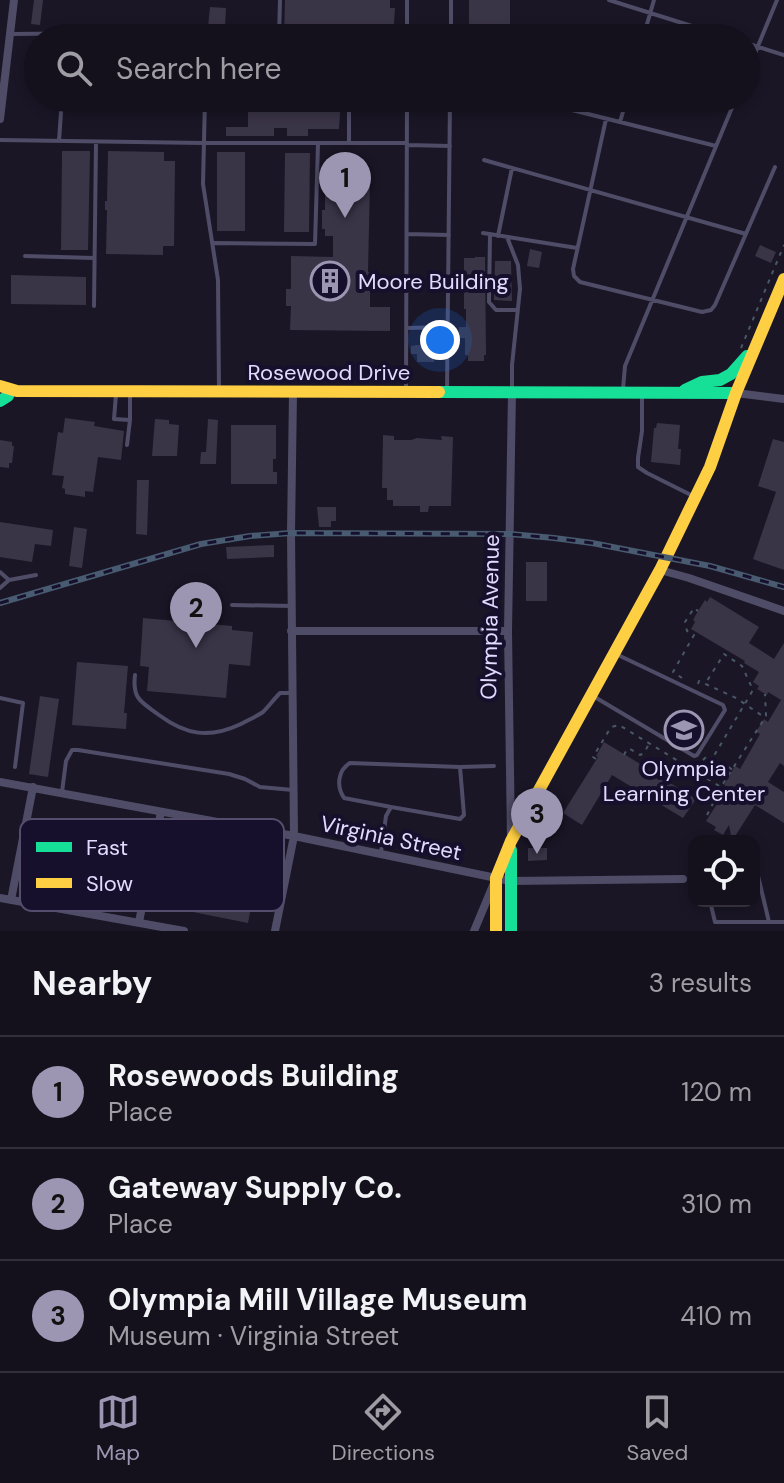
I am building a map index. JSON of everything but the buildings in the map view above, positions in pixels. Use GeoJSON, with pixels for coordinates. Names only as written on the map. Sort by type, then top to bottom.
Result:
{"type":"FeatureCollection","features":[{"type":"Feature","properties":{"kind":"main road"},"geometry":{"type":"LineString","coordinates":[[511,841],[660,570],[710,467],[736,393],[779,303],[784,279]]}},
{"type":"Feature","properties":{"kind":"main road"},"geometry":{"type":"LineString","coordinates":[[680,392],[731,374],[757,344]]}},
{"type":"Feature","properties":{"kind":"main road","name":"Rosewood Drive"},"geometry":{"type":"LineString","coordinates":[[4,391],[736,393]]}},
{"type":"Feature","properties":{"kind":"main road","name":"Olympia Avenue"},"geometry":{"type":"LineString","coordinates":[[496,928],[496,878],[511,841]]}},
{"type":"Feature","properties":{"kind":"main road","name":"Olympia Avenue"},"geometry":{"type":"LineString","coordinates":[[511,841],[511,931]]}},
{"type":"Feature","properties":{"kind":"street"},"geometry":{"type":"LineString","coordinates":[[0,119],[14,0]]}},
{"type":"Feature","properties":{"kind":"street","name":"Olympia Avenue"},"geometry":{"type":"LineString","coordinates":[[511,841],[508,631],[512,392]]}},
{"type":"Feature","properties":{"kind":"street"},"geometry":{"type":"LineString","coordinates":[[284,886],[294,836],[291,693],[293,393]]}},
{"type":"Feature","properties":{"kind":"street","name":"Rosewood Drive"},"geometry":{"type":"LineString","coordinates":[[736,393],[784,399]]}},
{"type":"Feature","properties":{"kind":"street"},"geometry":{"type":"LineString","coordinates":[[660,570],[784,611]]}},
{"type":"Feature","properties":{"kind":"street"},"geometry":{"type":"LineString","coordinates":[[291,631],[508,631]]}},
{"type":"Feature","properties":{"kind":"street","name":"Virginia Street"},"geometry":{"type":"LineString","coordinates":[[0,782],[200,819]]}},
{"type":"Feature","properties":{"kind":"street"},"geometry":{"type":"LineString","coordinates":[[27,819],[33,787]]}},
{"type":"Feature","properties":{"kind":"street"},"geometry":{"type":"LineString","coordinates":[[160,819],[161,812]]}},
{"type":"Feature","properties":{"kind":"street","name":"Virginia Street"},"geometry":{"type":"LineString","coordinates":[[284,834],[511,881],[683,879]]}},
{"type":"Feature","properties":{"kind":"street"},"geometry":{"type":"LineString","coordinates":[[11,900],[20,854]]}},
{"type":"Feature","properties":{"kind":"street"},"geometry":{"type":"LineString","coordinates":[[496,878],[476,926],[496,928]]}},
{"type":"Feature","properties":{"kind":"street"},"geometry":{"type":"LineString","coordinates":[[0,898],[20,902]]}},
{"type":"Feature","properties":{"kind":"street"},"geometry":{"type":"LineString","coordinates":[[75,911],[184,931]]}},
{"type":"Feature","properties":{"kind":"street"},"geometry":{"type":"LineString","coordinates":[[139,922],[141,911]]}},
{"type":"Feature","properties":{"kind":"street"},"geometry":{"type":"LineString","coordinates":[[275,931],[279,911]]}},
{"type":"Feature","properties":{"kind":"lane"},"geometry":{"type":"LineString","coordinates":[[279,24],[280,0]]}},
{"type":"Feature","properties":{"kind":"lane"},"geometry":{"type":"LineString","coordinates":[[407,0],[407,24]]}},
{"type":"Feature","properties":{"kind":"lane"},"geometry":{"type":"LineString","coordinates":[[451,0],[451,24]]}},
{"type":"Feature","properties":{"kind":"lane"},"geometry":{"type":"LineString","coordinates":[[609,0],[685,24]]}},
{"type":"Feature","properties":{"kind":"lane"},"geometry":{"type":"LineString","coordinates":[[647,24],[654,0]]}},
{"type":"Feature","properties":{"kind":"lane"},"geometry":{"type":"LineString","coordinates":[[760,42],[777,0]]}},
{"type":"Feature","properties":{"kind":"lane"},"geometry":{"type":"LineString","coordinates":[[10,35],[24,35]]}},
{"type":"Feature","properties":{"kind":"lane"},"geometry":{"type":"LineString","coordinates":[[760,48],[784,55]]}},
{"type":"Feature","properties":{"kind":"lane"},"geometry":{"type":"LineString","coordinates":[[59,141],[61,112]]}},
{"type":"Feature","properties":{"kind":"lane"},"geometry":{"type":"LineString","coordinates":[[204,112],[204,197],[218,280],[219,392]]}},
{"type":"Feature","properties":{"kind":"lane"},"geometry":{"type":"LineString","coordinates":[[349,112],[349,143]]}},
{"type":"Feature","properties":{"kind":"lane"},"geometry":{"type":"LineString","coordinates":[[406,392],[407,112]]}},
{"type":"Feature","properties":{"kind":"lane"},"geometry":{"type":"LineString","coordinates":[[447,393],[450,112]]}},
{"type":"Feature","properties":{"kind":"lane"},"geometry":{"type":"LineString","coordinates":[[579,112],[716,146]]}},
{"type":"Feature","properties":{"kind":"lane"},"geometry":{"type":"LineString","coordinates":[[620,122],[623,112]]}},
{"type":"Feature","properties":{"kind":"lane"},"geometry":{"type":"LineString","coordinates":[[623,392],[625,366],[730,112]]}},
{"type":"Feature","properties":{"kind":"lane"},"geometry":{"type":"LineString","coordinates":[[606,119],[572,274],[577,281],[702,312],[711,310],[775,167]]}},
{"type":"Feature","properties":{"kind":"lane"},"geometry":{"type":"LineString","coordinates":[[0,140],[450,146]]}},
{"type":"Feature","properties":{"kind":"lane"},"geometry":{"type":"LineString","coordinates":[[94,306],[96,142]]}},
{"type":"Feature","properties":{"kind":"lane"},"geometry":{"type":"LineString","coordinates":[[214,243],[315,244],[318,143]]}},
{"type":"Feature","properties":{"kind":"lane"},"geometry":{"type":"LineString","coordinates":[[484,160],[746,234]]}},
{"type":"Feature","properties":{"kind":"lane"},"geometry":{"type":"LineString","coordinates":[[498,236],[512,168]]}},
{"type":"Feature","properties":{"kind":"lane"},"geometry":{"type":"LineString","coordinates":[[483,233],[577,248]]}},
{"type":"Feature","properties":{"kind":"lane"},"geometry":{"type":"LineString","coordinates":[[407,234],[449,235]]}},
{"type":"Feature","properties":{"kind":"lane"},"geometry":{"type":"LineString","coordinates":[[490,234],[489,302],[496,310],[517,310]]}},
{"type":"Feature","properties":{"kind":"lane"},"geometry":{"type":"LineString","coordinates":[[507,237],[518,265],[520,289],[512,392]]}},
{"type":"Feature","properties":{"kind":"lane"},"geometry":{"type":"LineString","coordinates":[[25,256],[94,258]]}},
{"type":"Feature","properties":{"kind":"lane"},"geometry":{"type":"LineString","coordinates":[[406,328],[449,327]]}},
{"type":"Feature","properties":{"kind":"lane"},"geometry":{"type":"LineString","coordinates":[[116,391],[114,419],[130,420]]}},
{"type":"Feature","properties":{"kind":"lane"},"geometry":{"type":"LineString","coordinates":[[127,445],[130,391]]}},
{"type":"Feature","properties":{"kind":"lane"},"geometry":{"type":"LineString","coordinates":[[642,392],[638,467],[695,497]]}},
{"type":"Feature","properties":{"kind":"lane"},"geometry":{"type":"LineString","coordinates":[[0,572],[9,580]]}},
{"type":"Feature","properties":{"kind":"lane"},"geometry":{"type":"LineString","coordinates":[[0,588],[9,580],[36,575]]}},
{"type":"Feature","properties":{"kind":"lane"},"geometry":{"type":"LineString","coordinates":[[232,605],[292,606]]}},
{"type":"Feature","properties":{"kind":"lane"},"geometry":{"type":"LineString","coordinates":[[591,695],[694,756],[725,708],[614,653]]}},
{"type":"Feature","properties":{"kind":"lane"},"geometry":{"type":"LineString","coordinates":[[135,675],[134,688],[141,703],[179,728],[193,733],[212,734],[229,729],[257,716],[280,693],[291,693]]}},
{"type":"Feature","properties":{"kind":"lane"},"geometry":{"type":"LineString","coordinates":[[0,698],[23,703],[15,767]]}},
{"type":"Feature","properties":{"kind":"lane"},"geometry":{"type":"LineString","coordinates":[[62,792],[66,761],[72,750],[229,774],[260,787],[293,790]]}},
{"type":"Feature","properties":{"kind":"lane"},"geometry":{"type":"LineString","coordinates":[[460,767],[464,815],[460,819],[344,798],[340,792],[340,773],[350,763],[494,766]]}},
{"type":"Feature","properties":{"kind":"lane"},"geometry":{"type":"LineString","coordinates":[[381,854],[386,816],[391,807]]}},
{"type":"Feature","properties":{"kind":"lane"},"geometry":{"type":"LineString","coordinates":[[760,884],[769,922]]}},
{"type":"Feature","properties":{"kind":"lane"},"geometry":{"type":"LineString","coordinates":[[711,907],[715,922],[784,922]]}},
{"type":"Feature","properties":{"kind":"path"},"geometry":{"type":"LineString","coordinates":[[736,360],[784,245]]}},
{"type":"Feature","properties":{"kind":"path"},"geometry":{"type":"LineString","coordinates":[[685,679],[673,672],[694,635],[687,631],[685,622],[694,608],[698,611]]}},
{"type":"Feature","properties":{"kind":"path"},"geometry":{"type":"LineString","coordinates":[[694,691],[699,681],[736,698],[765,717]]}},
{"type":"Feature","properties":{"kind":"path"},"geometry":{"type":"LineString","coordinates":[[624,755],[630,749],[640,755],[649,743]]}},
{"type":"Feature","properties":{"kind":"path"},"geometry":{"type":"LineString","coordinates":[[694,771],[707,756],[712,759]]}},
{"type":"Feature","properties":{"kind":"path"},"geometry":{"type":"LineString","coordinates":[[666,777],[677,760]]}},
{"type":"Feature","properties":{"kind":"path"},"geometry":{"type":"LineString","coordinates":[[701,762],[708,767]]}},
{"type":"Feature","properties":{"kind":"path"},"geometry":{"type":"LineString","coordinates":[[726,780],[720,776],[727,766],[733,770]]}},
{"type":"Feature","properties":{"kind":"path"},"geometry":{"type":"LineString","coordinates":[[707,815],[721,787]]}},
{"type":"Feature","properties":{"kind":"railway"},"geometry":{"type":"LineString","coordinates":[[0,603],[201,544],[291,533],[510,534],[554,538],[710,566],[784,587]]}},
{"type":"Feature","properties":{"kind":"traffic: fast"},"geometry":{"type":"LineString","coordinates":[[685,390],[731,374],[747,356]]}},
{"type":"Feature","properties":{"kind":"traffic: fast"},"geometry":{"type":"LineString","coordinates":[[439,392],[736,393]]}},
{"type":"Feature","properties":{"kind":"traffic: fast"},"geometry":{"type":"LineString","coordinates":[[0,401],[8,396]]}},
{"type":"Feature","properties":{"kind":"traffic: fast"},"geometry":{"type":"LineString","coordinates":[[511,850],[511,931]]}},
{"type":"Feature","properties":{"kind":"traffic: slow"},"geometry":{"type":"LineString","coordinates":[[496,931],[496,878],[511,841],[660,570],[710,467],[736,393],[784,279]]}},
{"type":"Feature","properties":{"kind":"traffic: slow"},"geometry":{"type":"LineString","coordinates":[[0,386],[17,391],[439,392]]}},
{"type":"Feature","properties":{"kind":"place","name":"Rosewoods Building"},"geometry":{"type":"Point","coordinates":[345,218]}},
{"type":"Feature","properties":{"kind":"place","name":"Moore Building"},"geometry":{"type":"Point","coordinates":[330,281]}},
{"type":"Feature","properties":{"kind":"place","name":"Gateway Supply Co."},"geometry":{"type":"Point","coordinates":[196,648]}},
{"type":"Feature","properties":{"kind":"place","name":"Olympia Learning Center"},"geometry":{"type":"Point","coordinates":[684,730]}},
{"type":"Feature","properties":{"kind":"place","name":"Olympia Mill Village Museum"},"geometry":{"type":"Point","coordinates":[537,854]}}]}
